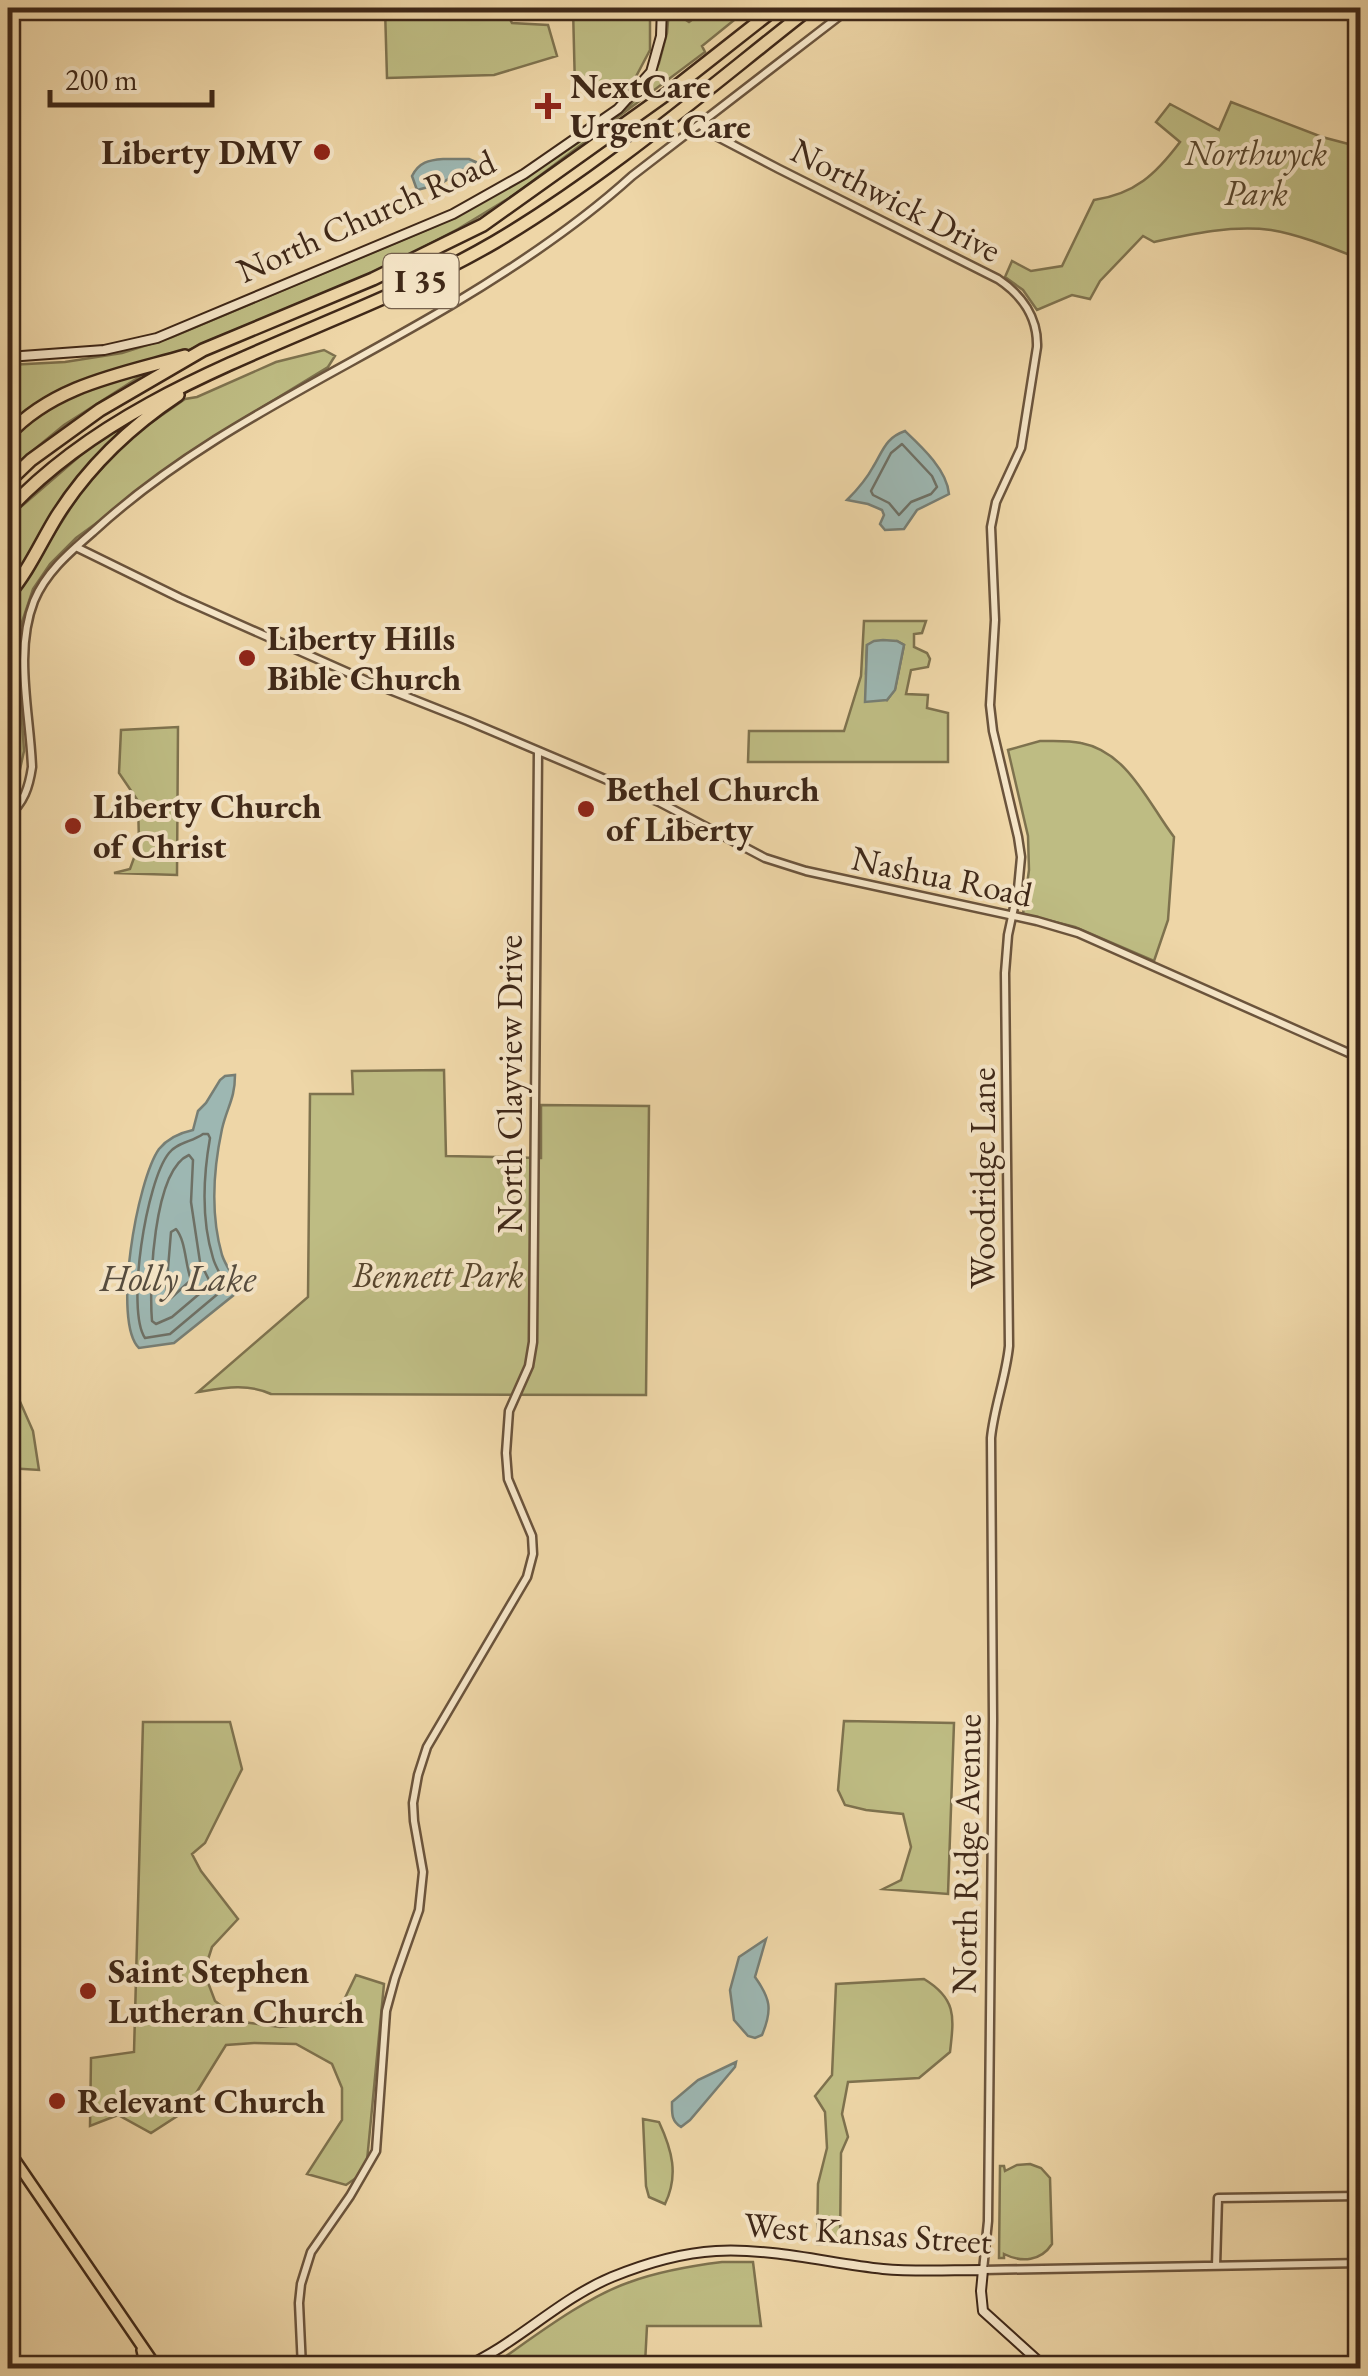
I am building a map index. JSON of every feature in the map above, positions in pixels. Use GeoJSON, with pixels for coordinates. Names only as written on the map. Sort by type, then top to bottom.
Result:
{"type":"FeatureCollection","features":[{"type":"Feature","properties":{"kind":"highway","name":"I 35"},"geometry":{"type":"LineString","coordinates":[[8,482],[31,460],[100,410],[203,350],[372,279],[484,225],[668,93],[776,8]]}},
{"type":"Feature","properties":{"kind":"highway","name":"I 35"},"geometry":{"type":"LineString","coordinates":[[8,510],[79,447],[150,402],[395,294],[494,242],[585,184],[810,8]]}},
{"type":"Feature","properties":{"kind":"highway"},"geometry":{"type":"LineString","coordinates":[[8,435],[43,404],[82,385],[203,350]]}},
{"type":"Feature","properties":{"kind":"highway"},"geometry":{"type":"LineString","coordinates":[[8,595],[74,490],[93,468],[158,408],[204,378]]}},
{"type":"Feature","properties":{"kind":"main road","name":"North Church Road"},"geometry":{"type":"LineString","coordinates":[[8,357],[104,350],[156,338],[453,214],[524,174],[618,110],[651,72],[662,36],[662,8]]}},
{"type":"Feature","properties":{"kind":"main road"},"geometry":{"type":"LineString","coordinates":[[8,2150],[157,2368]]}},
{"type":"Feature","properties":{"kind":"main road","name":"West Kansas Street"},"geometry":{"type":"LineString","coordinates":[[462,2368],[487,2356],[598,2283],[650,2264],[694,2254],[762,2252],[885,2269],[982,2270]]}},
{"type":"Feature","properties":{"kind":"main road"},"geometry":{"type":"LineString","coordinates":[[982,2270],[983,2311],[1046,2368]]}},
{"type":"Feature","properties":{"kind":"main road"},"geometry":{"type":"LineString","coordinates":[[142,2347],[146,2368]]}},
{"type":"Feature","properties":{"kind":"street"},"geometry":{"type":"LineString","coordinates":[[8,816],[26,794],[32,767],[24,656],[27,625],[41,587],[54,568],[127,501],[212,442],[488,282],[610,196],[850,8]]}},
{"type":"Feature","properties":{"kind":"street","name":"Northwick Drive"},"geometry":{"type":"LineString","coordinates":[[700,125],[998,279],[1014,292]]}},
{"type":"Feature","properties":{"kind":"street","name":"Woodridge Lane"},"geometry":{"type":"LineString","coordinates":[[991,1438],[1009,1346],[1005,973],[1021,857],[990,704],[994,620],[990,527],[996,502],[1021,448],[1038,340],[1032,318],[1014,292]]}},
{"type":"Feature","properties":{"kind":"street","name":"Nashua Road"},"geometry":{"type":"LineString","coordinates":[[76,547],[366,681],[659,802],[754,853],[823,875],[1078,933],[1360,1058]]}},
{"type":"Feature","properties":{"kind":"street","name":"North Clayview Drive"},"geometry":{"type":"LineString","coordinates":[[302,2368],[301,2284],[311,2252],[376,2151],[386,2011],[419,1910],[423,1872],[414,1821],[418,1775],[427,1747],[527,1577],[533,1554],[532,1536],[508,1479],[506,1453],[510,1411],[529,1366],[533,1342],[538,752]]}},
{"type":"Feature","properties":{"kind":"street","name":"North Ridge Avenue"},"geometry":{"type":"LineString","coordinates":[[982,2270],[988,2221],[989,2132],[991,1438]]}},
{"type":"Feature","properties":{"kind":"street"},"geometry":{"type":"LineString","coordinates":[[1216,2266],[1218,2198],[1360,2196]]}},
{"type":"Feature","properties":{"kind":"street","name":"West Kansas Street"},"geometry":{"type":"LineString","coordinates":[[982,2270],[1360,2262]]}},
{"type":"Feature","properties":{"kind":"green space"},"geometry":{"type":"Polygon","coordinates":[[[385,8],[435,18],[436,11],[472,13],[481,8],[504,8],[512,23],[548,25],[557,56],[494,75],[387,78],[385,8]]]}},
{"type":"Feature","properties":{"kind":"green space"},"geometry":{"type":"Polygon","coordinates":[[[573,8],[650,8],[650,50],[632,84],[575,88],[573,8]]]}},
{"type":"Feature","properties":{"kind":"green space"},"geometry":{"type":"Polygon","coordinates":[[[708,8],[749,8],[702,46],[705,52],[514,195],[458,229],[361,280],[189,350],[79,384],[38,404],[8,426],[8,365],[122,353],[172,337],[438,225],[505,189],[623,112],[648,87],[659,63],[669,9],[689,22],[708,8]]]}},
{"type":"Feature","properties":{"kind":"green space","name":"Northwyck Park"},"geometry":{"type":"Polygon","coordinates":[[[1231,102],[1322,137],[1360,147],[1360,259],[1294,235],[1241,229],[1154,242],[1143,236],[1100,281],[1090,299],[1072,295],[1037,310],[1023,290],[1005,277],[1012,261],[1031,271],[1062,266],[1094,200],[1133,187],[1162,164],[1180,142],[1156,122],[1170,104],[1219,130],[1231,102]]]}},
{"type":"Feature","properties":{"kind":"green space"},"geometry":{"type":"Polygon","coordinates":[[[324,350],[335,356],[328,367],[220,433],[76,538],[50,564],[33,589],[20,628],[24,751],[15,792],[8,802],[8,602],[82,490],[132,436],[185,399],[276,362],[324,350]]]}},
{"type":"Feature","properties":{"kind":"green space"},"geometry":{"type":"Polygon","coordinates":[[[150,370],[64,425],[8,471],[8,442],[63,398],[150,370]]]}},
{"type":"Feature","properties":{"kind":"green space"},"geometry":{"type":"Polygon","coordinates":[[[146,411],[60,502],[8,589],[8,518],[89,448],[146,411]]]}},
{"type":"Feature","properties":{"kind":"green space"},"geometry":{"type":"Polygon","coordinates":[[[864,621],[926,621],[922,633],[914,634],[914,647],[927,653],[928,667],[911,670],[906,694],[928,695],[927,708],[948,713],[948,762],[748,762],[749,731],[844,731],[861,676],[864,621]],[[897,641],[867,645],[866,674],[887,700],[895,689],[904,645],[897,641]]]}},
{"type":"Feature","properties":{"kind":"green space"},"geometry":{"type":"Polygon","coordinates":[[[178,727],[177,875],[114,873],[130,869],[139,844],[138,801],[119,773],[121,730],[178,727]]]}},
{"type":"Feature","properties":{"kind":"green space"},"geometry":{"type":"Polygon","coordinates":[[[1040,741],[1081,743],[1112,757],[1135,781],[1174,837],[1168,920],[1154,961],[1075,927],[1023,914],[1029,870],[1028,836],[1008,750],[1040,741]]]}},
{"type":"Feature","properties":{"kind":"green space","name":"Bennett Park"},"geometry":{"type":"Polygon","coordinates":[[[444,1070],[446,1156],[541,1158],[541,1105],[649,1106],[646,1395],[271,1394],[235,1387],[198,1392],[308,1297],[310,1094],[353,1094],[352,1071],[444,1070]]]}},
{"type":"Feature","properties":{"kind":"green space"},"geometry":{"type":"Polygon","coordinates":[[[8,1339],[14,1388],[33,1431],[39,1470],[8,1468],[8,1339]]]}},
{"type":"Feature","properties":{"kind":"green space"},"geometry":{"type":"Polygon","coordinates":[[[844,1721],[954,1723],[948,1894],[883,1889],[901,1880],[911,1847],[903,1814],[845,1805],[838,1790],[844,1721]]]}},
{"type":"Feature","properties":{"kind":"green space"},"geometry":{"type":"Polygon","coordinates":[[[143,1722],[230,1722],[242,1769],[205,1843],[192,1854],[238,1919],[212,1947],[204,1972],[215,2001],[243,2022],[280,2027],[319,2022],[343,2002],[356,1975],[384,1984],[366,2171],[346,2185],[307,2174],[342,2120],[342,2088],[332,2064],[296,2044],[226,2045],[185,2111],[151,2133],[118,2115],[90,2126],[91,2058],[134,2052],[143,1722]]]}},
{"type":"Feature","properties":{"kind":"green space"},"geometry":{"type":"Polygon","coordinates":[[[924,1979],[943,1994],[951,2010],[950,2052],[919,2078],[848,2082],[842,2114],[848,2137],[841,2153],[840,2245],[817,2244],[818,2184],[827,2148],[825,2112],[815,2096],[832,2075],[836,1984],[924,1979]]]}},
{"type":"Feature","properties":{"kind":"green space"},"geometry":{"type":"Polygon","coordinates":[[[643,2119],[659,2122],[670,2153],[673,2173],[665,2204],[649,2197],[646,2186],[643,2119]]]}},
{"type":"Feature","properties":{"kind":"green space"},"geometry":{"type":"Polygon","coordinates":[[[1030,2164],[1041,2168],[1050,2178],[1052,2244],[1031,2259],[1004,2254],[1004,2258],[999,2258],[1000,2166],[1005,2171],[1030,2164]]]}},
{"type":"Feature","properties":{"kind":"green space"},"geometry":{"type":"Polygon","coordinates":[[[722,2262],[753,2262],[761,2326],[647,2326],[645,2364],[489,2368],[557,2320],[612,2289],[664,2272],[722,2262]]]}},
{"type":"Feature","properties":{"kind":"water"},"geometry":{"type":"Polygon","coordinates":[[[443,159],[476,162],[440,184],[417,190],[412,176],[418,168],[443,159]]]}},
{"type":"Feature","properties":{"kind":"water"},"geometry":{"type":"Polygon","coordinates":[[[905,431],[939,468],[949,494],[917,510],[904,529],[885,530],[880,524],[882,510],[847,500],[889,441],[905,431]]]}},
{"type":"Feature","properties":{"kind":"water"},"geometry":{"type":"Polygon","coordinates":[[[883,640],[904,645],[895,690],[887,700],[865,702],[867,645],[883,640]]]}},
{"type":"Feature","properties":{"kind":"water","name":"Holly Lake"},"geometry":{"type":"Polygon","coordinates":[[[235,1075],[219,1145],[214,1208],[222,1255],[240,1290],[174,1343],[139,1348],[131,1333],[128,1282],[136,1219],[151,1165],[166,1142],[193,1130],[198,1111],[220,1080],[235,1075]]]}},
{"type":"Feature","properties":{"kind":"water"},"geometry":{"type":"Polygon","coordinates":[[[766,1939],[755,1977],[767,1998],[769,2011],[762,2035],[755,2038],[748,2036],[734,2020],[730,1990],[739,1957],[766,1939]]]}},
{"type":"Feature","properties":{"kind":"water"},"geometry":{"type":"Polygon","coordinates":[[[736,2062],[690,2120],[678,2125],[672,2102],[698,2080],[736,2062]]]}},
{"type":"Feature","properties":{"kind":"place","name":"NextCare Urgent Care"},"geometry":{"type":"Point","coordinates":[548,106]}},
{"type":"Feature","properties":{"kind":"place","name":"Liberty DMV"},"geometry":{"type":"Point","coordinates":[322,152]}},
{"type":"Feature","properties":{"kind":"place","name":"Liberty Hills Bible Church"},"geometry":{"type":"Point","coordinates":[247,658]}},
{"type":"Feature","properties":{"kind":"place","name":"Bethel Church of Liberty"},"geometry":{"type":"Point","coordinates":[586,809]}},
{"type":"Feature","properties":{"kind":"place","name":"Liberty Church of Christ"},"geometry":{"type":"Point","coordinates":[73,826]}},
{"type":"Feature","properties":{"kind":"place","name":"Saint Stephen Lutheran Church"},"geometry":{"type":"Point","coordinates":[88,1991]}},
{"type":"Feature","properties":{"kind":"place","name":"Relevant Church"},"geometry":{"type":"Point","coordinates":[57,2101]}}]}
